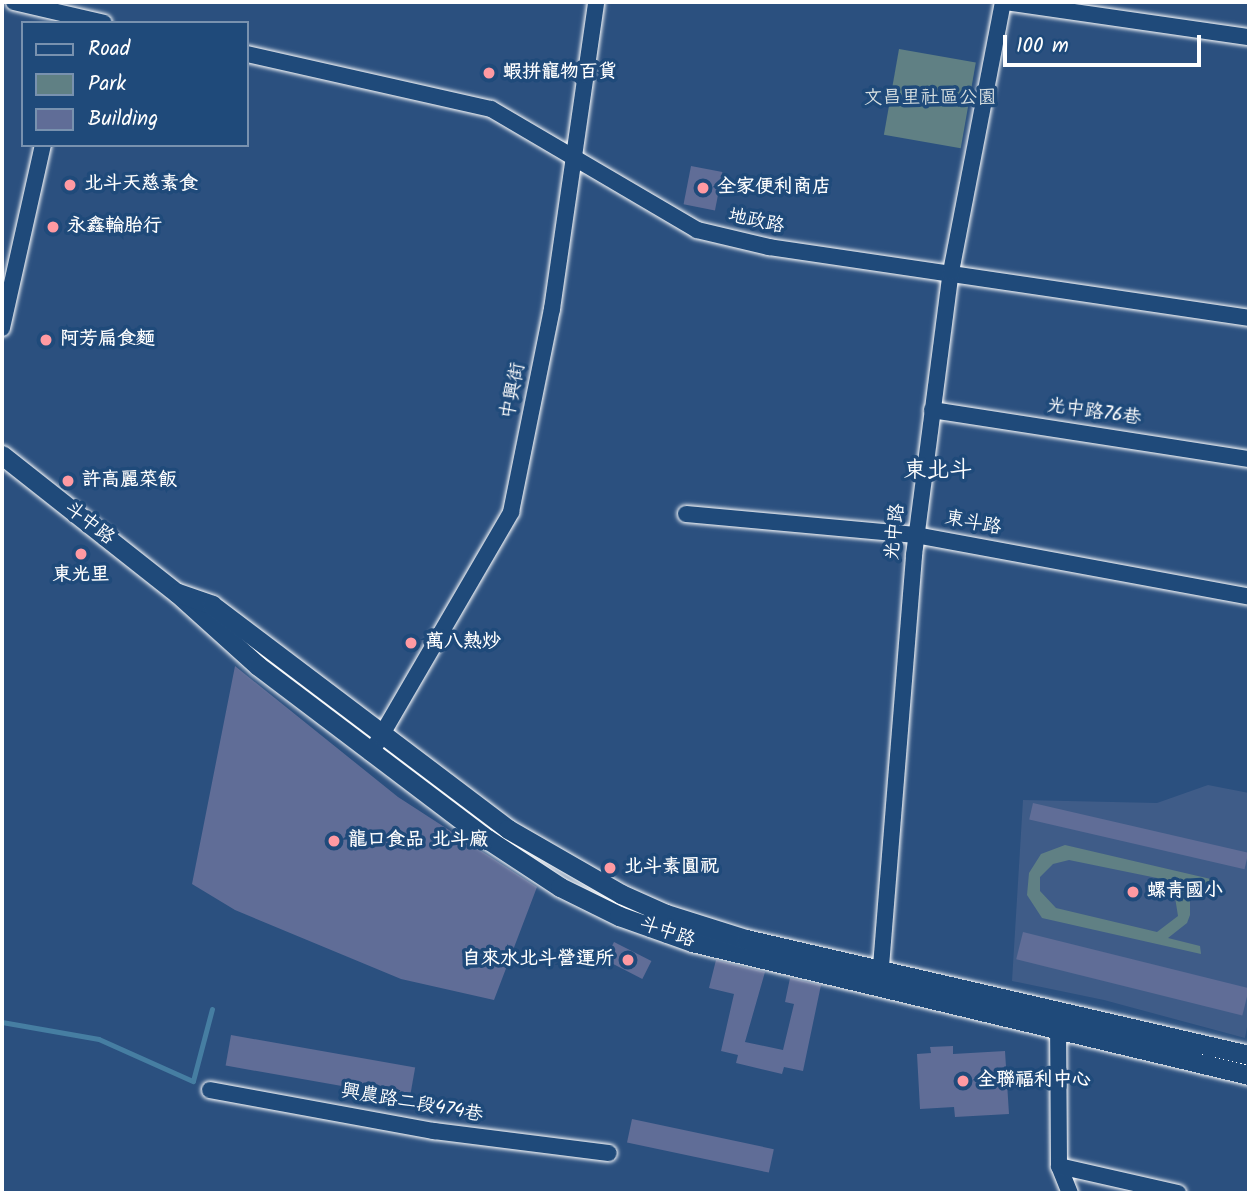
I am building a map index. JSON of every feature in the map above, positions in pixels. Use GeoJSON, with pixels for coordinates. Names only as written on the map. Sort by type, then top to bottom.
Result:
{"type":"FeatureCollection","features":[{"type":"Feature","properties":{"kind":"main road","name":"斗中路"},"geometry":{"type":"LineString","coordinates":[[2,455],[177,593],[258,666],[376,745],[560,887],[619,916],[880,980],[1057,1030],[1249,1075]]}},
{"type":"Feature","properties":{"kind":"main road","name":"斗中路"},"geometry":{"type":"LineString","coordinates":[[880,980],[1060,1011],[1249,1055]]}},
{"type":"Feature","properties":{"kind":"street"},"geometry":{"type":"LineString","coordinates":[[15,2],[97,21]]}},
{"type":"Feature","properties":{"kind":"street","name":"中興街"},"geometry":{"type":"LineString","coordinates":[[376,745],[512,512],[552,309],[570,159],[596,2]]}},
{"type":"Feature","properties":{"kind":"street"},"geometry":{"type":"LineString","coordinates":[[1004,2],[1249,37]]}},
{"type":"Feature","properties":{"kind":"street","name":"光中路"},"geometry":{"type":"LineString","coordinates":[[880,980],[916,535],[951,272],[1004,2]]}},
{"type":"Feature","properties":{"kind":"street","name":"地政路"},"geometry":{"type":"LineString","coordinates":[[248,54],[491,109],[570,159],[697,230],[769,247],[1249,317]]}},
{"type":"Feature","properties":{"kind":"street"},"geometry":{"type":"LineString","coordinates":[[2,328],[5,299],[43,147]]}},
{"type":"Feature","properties":{"kind":"street","name":"光中路76巷"},"geometry":{"type":"LineString","coordinates":[[932,410],[1249,459]]}},
{"type":"Feature","properties":{"kind":"street","name":"東斗路"},"geometry":{"type":"LineString","coordinates":[[686,514],[916,535],[1249,597]]}},
{"type":"Feature","properties":{"kind":"street"},"geometry":{"type":"LineString","coordinates":[[1060,1011],[1057,1030],[1059,1166],[1070,1193]]}},
{"type":"Feature","properties":{"kind":"street","name":"興農路二段474巷"},"geometry":{"type":"LineString","coordinates":[[210,1090],[434,1130],[608,1153]]}},
{"type":"Feature","properties":{"kind":"street"},"geometry":{"type":"LineString","coordinates":[[1059,1166],[1178,1193]]}},
{"type":"Feature","properties":{"kind":"shaded area","name":"螺青國小"},"geometry":{"type":"Polygon","coordinates":[[[1208,785],[1249,793],[1249,1016],[1245,1038],[1104,1000],[1012,981],[1023,800],[1157,803],[1208,785]]]}},
{"type":"Feature","properties":{"kind":"green space","name":"文昌里社區公園"},"geometry":{"type":"Polygon","coordinates":[[[899,49],[976,63],[961,148],[884,135],[899,49]]]}},
{"type":"Feature","properties":{"kind":"green space"},"geometry":{"type":"Polygon","coordinates":[[[1065,845],[1215,880],[1215,890],[1182,882],[1190,898],[1190,915],[1187,923],[1168,938],[1200,946],[1201,954],[1042,918],[1027,895],[1029,873],[1041,854],[1065,845]],[[1069,860],[1053,864],[1040,877],[1040,891],[1056,908],[1157,932],[1178,916],[1174,891],[1157,878],[1069,860]]]}},
{"type":"Feature","properties":{"kind":"building","name":"全家便利商店"},"geometry":{"type":"Polygon","coordinates":[[[691,166],[722,172],[715,210],[684,204],[691,166]]]}},
{"type":"Feature","properties":{"kind":"building","name":"龍口食品 北斗廠"},"geometry":{"type":"Polygon","coordinates":[[[235,666],[398,797],[537,887],[494,1000],[401,979],[235,910],[192,884],[235,666]]]}},
{"type":"Feature","properties":{"kind":"building"},"geometry":{"type":"Polygon","coordinates":[[[1033,803],[1248,853],[1245,869],[1029,820],[1033,803]]]}},
{"type":"Feature","properties":{"kind":"building"},"geometry":{"type":"Polygon","coordinates":[[[1023,932],[1249,988],[1242,1016],[1016,959],[1023,932]]]}},
{"type":"Feature","properties":{"kind":"building","name":"自來水北斗營運所"},"geometry":{"type":"Polygon","coordinates":[[[614,942],[651,961],[642,979],[605,960],[614,942]]]}},
{"type":"Feature","properties":{"kind":"building"},"geometry":{"type":"Polygon","coordinates":[[[716,960],[765,972],[745,1042],[783,1050],[794,1004],[785,1002],[790,978],[821,985],[803,1071],[784,1067],[782,1074],[736,1063],[738,1055],[721,1051],[734,994],[709,988],[716,960]]]}},
{"type":"Feature","properties":{"kind":"building"},"geometry":{"type":"Polygon","coordinates":[[[231,1035],[415,1067],[410,1098],[226,1066],[231,1035]]]}},
{"type":"Feature","properties":{"kind":"building","name":"全聯福利中心"},"geometry":{"type":"Polygon","coordinates":[[[953,1046],[953,1054],[1005,1051],[1009,1114],[955,1117],[954,1107],[920,1109],[917,1054],[931,1053],[930,1047],[953,1046]]]}},
{"type":"Feature","properties":{"kind":"building"},"geometry":{"type":"Polygon","coordinates":[[[632,1119],[774,1149],[769,1173],[627,1142],[632,1119]]]}},
{"type":"Feature","properties":{"kind":"waterway"},"geometry":{"type":"LineString","coordinates":[[2,1022],[99,1039],[193,1081],[212,1009]]}},
{"type":"Feature","properties":{"kind":"place","name":"蝦拼寵物百貨"},"geometry":{"type":"Point","coordinates":[489,73]}},
{"type":"Feature","properties":{"kind":"place","name":"北斗天慈素食"},"geometry":{"type":"Point","coordinates":[70,185]}},
{"type":"Feature","properties":{"kind":"place","name":"全家便利商店"},"geometry":{"type":"Point","coordinates":[703,188]}},
{"type":"Feature","properties":{"kind":"place","name":"永鑫輪胎行"},"geometry":{"type":"Point","coordinates":[53,227]}},
{"type":"Feature","properties":{"kind":"place","name":"阿芳扁食麵"},"geometry":{"type":"Point","coordinates":[46,340]}},
{"type":"Feature","properties":{"kind":"place","name":"許高麗菜飯"},"geometry":{"type":"Point","coordinates":[68,481]}},
{"type":"Feature","properties":{"kind":"place","name":"東光里"},"geometry":{"type":"Point","coordinates":[81,554]}},
{"type":"Feature","properties":{"kind":"place","name":"萬八熱炒"},"geometry":{"type":"Point","coordinates":[411,643]}},
{"type":"Feature","properties":{"kind":"place","name":"龍口食品 北斗廠"},"geometry":{"type":"Point","coordinates":[334,841]}},
{"type":"Feature","properties":{"kind":"place","name":"北斗素圓祝"},"geometry":{"type":"Point","coordinates":[610,868]}},
{"type":"Feature","properties":{"kind":"place","name":"螺青國小"},"geometry":{"type":"Point","coordinates":[1133,892]}},
{"type":"Feature","properties":{"kind":"place","name":"自來水北斗營運所"},"geometry":{"type":"Point","coordinates":[628,960]}},
{"type":"Feature","properties":{"kind":"place","name":"全聯福利中心"},"geometry":{"type":"Point","coordinates":[963,1081]}},
{"type":"Feature","properties":{"kind":"district","name":"東北斗"},"geometry":{"type":"Point","coordinates":[938,471]}}]}
